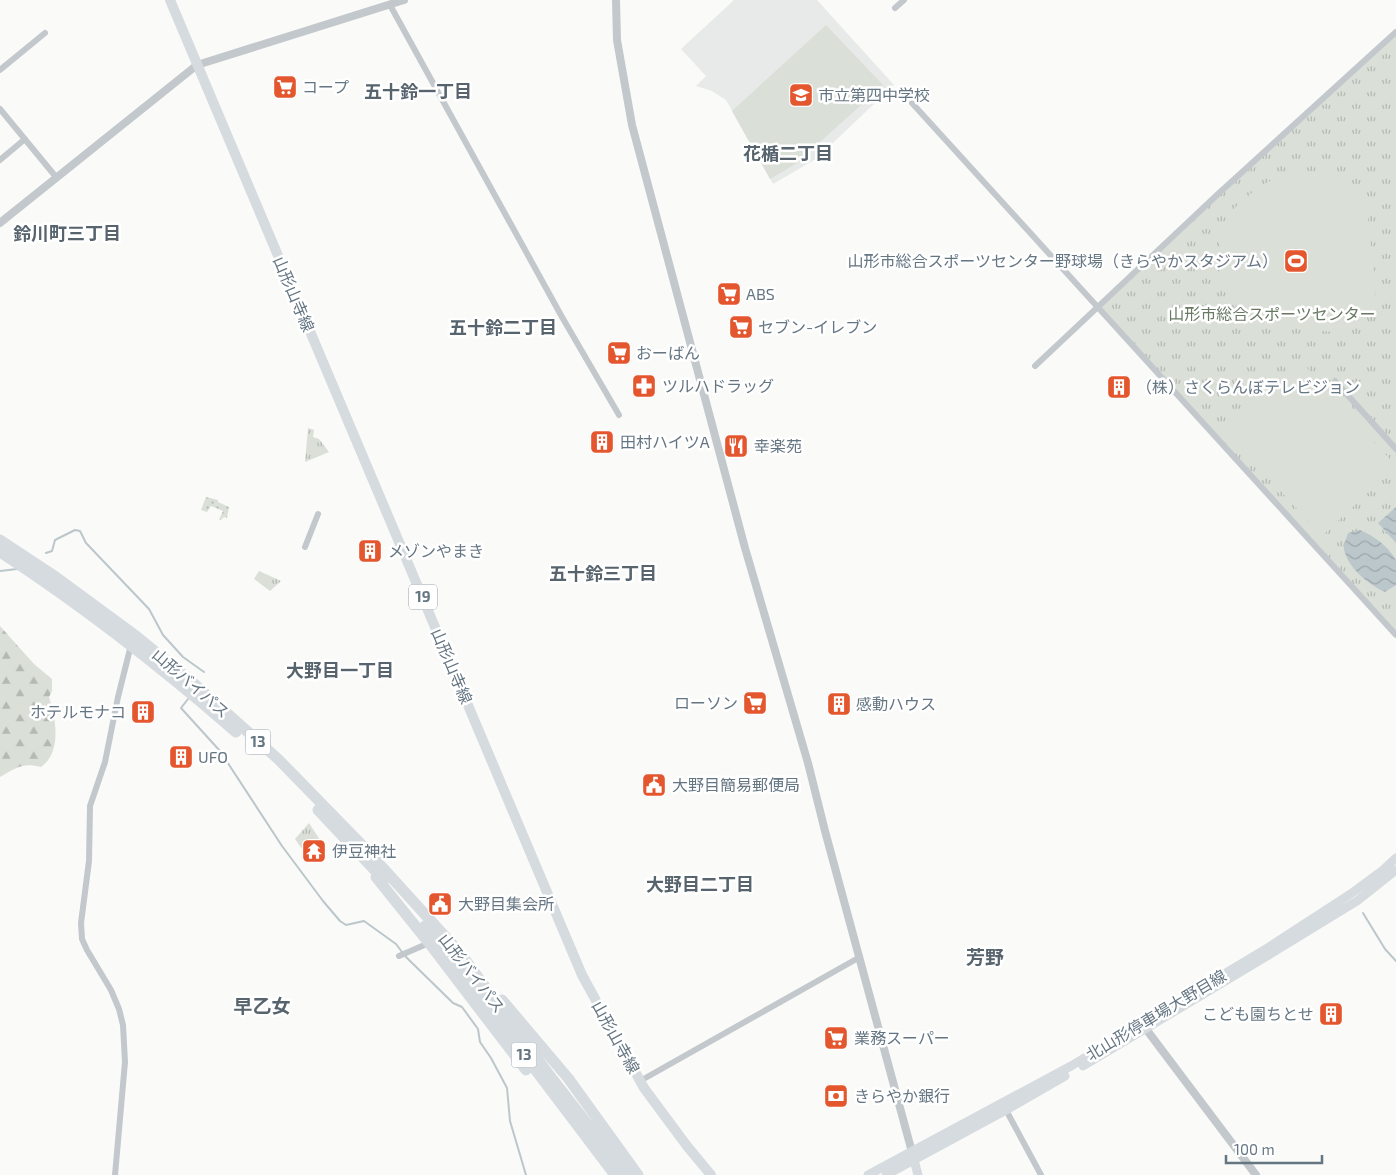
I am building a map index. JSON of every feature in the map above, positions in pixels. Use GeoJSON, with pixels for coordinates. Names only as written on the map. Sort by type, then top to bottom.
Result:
{"type":"FeatureCollection","features":[{"type":"Feature","properties":{"kind":"highway","name":"山形バイパス"},"geometry":{"type":"LineString","coordinates":[[0,540],[61,580],[136,636],[198,687],[278,759],[356,838],[461,954],[550,1076],[627,1175]]}},
{"type":"Feature","properties":{"kind":"highway","name":"山形バイパス"},"geometry":{"type":"LineString","coordinates":[[0,552],[48,583],[131,645],[181,684],[275,765],[347,841],[431,939],[615,1175]]}},
{"type":"Feature","properties":{"kind":"highway"},"geometry":{"type":"LineString","coordinates":[[431,939],[606,1175]]}},
{"type":"Feature","properties":{"kind":"highway"},"geometry":{"type":"LineString","coordinates":[[461,954],[508,1006],[568,1078],[638,1175]]}},
{"type":"Feature","properties":{"kind":"main road","name":"山形山寺線"},"geometry":{"type":"LineString","coordinates":[[170,0],[582,975],[640,1081],[687,1146],[711,1175]]}},
{"type":"Feature","properties":{"kind":"main road","name":"北山形停車場大野目線"},"geometry":{"type":"LineString","coordinates":[[913,1156],[1071,1066],[1269,947],[1352,893],[1396,858]]}},
{"type":"Feature","properties":{"kind":"main road","name":"北山形停車場大野目線"},"geometry":{"type":"LineString","coordinates":[[913,1156],[1006,1110],[1146,1028],[1357,901],[1396,870]]}},
{"type":"Feature","properties":{"kind":"main road"},"geometry":{"type":"LineString","coordinates":[[868,1175],[913,1156]]}},
{"type":"Feature","properties":{"kind":"main road"},"geometry":{"type":"LineString","coordinates":[[886,1175],[913,1156]]}},
{"type":"Feature","properties":{"kind":"main road"},"geometry":{"type":"LineString","coordinates":[[913,1156],[918,1175]]}},
{"type":"Feature","properties":{"kind":"street"},"geometry":{"type":"LineString","coordinates":[[0,223],[198,65],[404,0]]}},
{"type":"Feature","properties":{"kind":"street"},"geometry":{"type":"LineString","coordinates":[[616,0],[617,40],[632,125],[745,548],[808,763],[913,1156]]}},
{"type":"Feature","properties":{"kind":"street"},"geometry":{"type":"LineString","coordinates":[[895,8],[904,0]]}},
{"type":"Feature","properties":{"kind":"street"},"geometry":{"type":"LineString","coordinates":[[390,5],[562,317],[619,415]]}},
{"type":"Feature","properties":{"kind":"street"},"geometry":{"type":"LineString","coordinates":[[1035,366],[1396,32]]}},
{"type":"Feature","properties":{"kind":"street"},"geometry":{"type":"LineString","coordinates":[[0,70],[45,33]]}},
{"type":"Feature","properties":{"kind":"street"},"geometry":{"type":"LineString","coordinates":[[912,103],[1396,635]]}},
{"type":"Feature","properties":{"kind":"street"},"geometry":{"type":"LineString","coordinates":[[0,109],[56,177]]}},
{"type":"Feature","properties":{"kind":"street"},"geometry":{"type":"LineString","coordinates":[[0,160],[25,139]]}},
{"type":"Feature","properties":{"kind":"street"},"geometry":{"type":"LineString","coordinates":[[1335,382],[1396,449]]}},
{"type":"Feature","properties":{"kind":"street"},"geometry":{"type":"LineString","coordinates":[[305,547],[318,514]]}},
{"type":"Feature","properties":{"kind":"street"},"geometry":{"type":"LineString","coordinates":[[115,1175],[125,1062],[123,1025],[111,990],[82,939],[81,923],[90,861],[90,806],[105,762],[131,645]]}},
{"type":"Feature","properties":{"kind":"street"},"geometry":{"type":"LineString","coordinates":[[399,956],[408,953],[431,939]]}},
{"type":"Feature","properties":{"kind":"street"},"geometry":{"type":"LineString","coordinates":[[640,1081],[860,957]]}},
{"type":"Feature","properties":{"kind":"street"},"geometry":{"type":"LineString","coordinates":[[1146,1028],[1256,1175]]}},
{"type":"Feature","properties":{"kind":"street"},"geometry":{"type":"LineString","coordinates":[[1006,1110],[1041,1175]]}},
{"type":"Feature","properties":{"kind":"shaded area","name":"市立第四中学校"},"geometry":{"type":"Polygon","coordinates":[[[734,0],[817,0],[894,85],[816,159],[773,184],[726,100],[712,91],[696,86],[706,76],[681,49],[734,0]]]}},
{"type":"Feature","properties":{"kind":"green space"},"geometry":{"type":"Polygon","coordinates":[[[826,25],[883,85],[809,152],[802,154],[804,159],[770,179],[732,111],[826,25]]]}},
{"type":"Feature","properties":{"kind":"green space","name":"山形市総合スポーツセンター"},"geometry":{"type":"Polygon","coordinates":[[[1396,32],[1396,635],[1097,307],[1396,32]]]}},
{"type":"Feature","properties":{"kind":"green space","name":"山形市総合スポーツセンター野球場（きらやかスタジアム）"},"geometry":{"type":"Polygon","coordinates":[[[1311,171],[1340,177],[1366,200],[1376,289],[1373,303],[1363,318],[1352,327],[1334,332],[1312,330],[1242,314],[1229,296],[1220,276],[1219,246],[1229,213],[1257,188],[1283,174],[1311,171]]]}},
{"type":"Feature","properties":{"kind":"green space"},"geometry":{"type":"Polygon","coordinates":[[[1299,359],[1396,466],[1322,536],[1224,429],[1299,359]]]}},
{"type":"Feature","properties":{"kind":"green space"},"geometry":{"type":"Polygon","coordinates":[[[308,428],[314,430],[313,437],[319,439],[329,452],[305,462],[308,428]]]}},
{"type":"Feature","properties":{"kind":"green space"},"geometry":{"type":"Polygon","coordinates":[[[206,497],[218,500],[218,502],[229,507],[227,518],[224,517],[219,520],[223,511],[211,506],[207,512],[201,510],[206,497]]]}},
{"type":"Feature","properties":{"kind":"green space"},"geometry":{"type":"Polygon","coordinates":[[[259,571],[281,581],[270,591],[254,579],[259,571]]]}},
{"type":"Feature","properties":{"kind":"green space"},"geometry":{"type":"Polygon","coordinates":[[[0,626],[34,664],[52,679],[52,691],[49,697],[54,715],[56,735],[52,753],[48,761],[41,767],[24,766],[0,777],[0,626]]]}},
{"type":"Feature","properties":{"kind":"green space"},"geometry":{"type":"Polygon","coordinates":[[[309,823],[320,840],[316,845],[308,848],[311,858],[309,859],[295,839],[309,823]]]}},
{"type":"Feature","properties":{"kind":"water"},"geometry":{"type":"Polygon","coordinates":[[[1396,507],[1396,543],[1378,523],[1396,507]]]}},
{"type":"Feature","properties":{"kind":"water"},"geometry":{"type":"Polygon","coordinates":[[[1360,530],[1380,542],[1396,560],[1396,585],[1385,592],[1372,585],[1360,575],[1346,556],[1344,547],[1348,533],[1360,530]]]}},
{"type":"Feature","properties":{"kind":"waterway"},"geometry":{"type":"LineString","coordinates":[[46,553],[52,551],[55,540],[75,530],[80,531],[86,543],[149,609],[163,635],[183,657],[204,672]]}},
{"type":"Feature","properties":{"kind":"waterway"},"geometry":{"type":"LineString","coordinates":[[0,571],[17,569]]}},
{"type":"Feature","properties":{"kind":"waterway"},"geometry":{"type":"LineString","coordinates":[[188,699],[181,708],[220,751],[282,846],[323,901],[340,921],[346,925],[364,921],[396,944],[402,952]]}},
{"type":"Feature","properties":{"kind":"waterway"},"geometry":{"type":"LineString","coordinates":[[1363,913],[1385,949],[1396,961]]}},
{"type":"Feature","properties":{"kind":"waterway"},"geometry":{"type":"LineString","coordinates":[[405,956],[453,1003],[462,1007],[478,1029],[480,1042],[507,1088],[510,1121],[526,1175]]}},
{"type":"Feature","properties":{"kind":"place","name":"コープ"},"geometry":{"type":"Point","coordinates":[285,87]}},
{"type":"Feature","properties":{"kind":"place","name":"市立第四中学校"},"geometry":{"type":"Point","coordinates":[801,95]}},
{"type":"Feature","properties":{"kind":"place","name":"山形市総合スポーツセンター野球場（きらやかスタジアム）"},"geometry":{"type":"Point","coordinates":[1296,261]}},
{"type":"Feature","properties":{"kind":"place","name":"ABS"},"geometry":{"type":"Point","coordinates":[729,294]}},
{"type":"Feature","properties":{"kind":"place","name":"セブン-イレブン"},"geometry":{"type":"Point","coordinates":[741,327]}},
{"type":"Feature","properties":{"kind":"place","name":"おーばん"},"geometry":{"type":"Point","coordinates":[619,353]}},
{"type":"Feature","properties":{"kind":"place","name":"ツルハドラッグ"},"geometry":{"type":"Point","coordinates":[644,386]}},
{"type":"Feature","properties":{"kind":"place","name":"（株）さくらんぼテレビジョン"},"geometry":{"type":"Point","coordinates":[1119,387]}},
{"type":"Feature","properties":{"kind":"place","name":"田村ハイツA"},"geometry":{"type":"Point","coordinates":[602,442]}},
{"type":"Feature","properties":{"kind":"place","name":"幸楽苑"},"geometry":{"type":"Point","coordinates":[736,446]}},
{"type":"Feature","properties":{"kind":"place","name":"メゾンやまき"},"geometry":{"type":"Point","coordinates":[370,551]}},
{"type":"Feature","properties":{"kind":"place","name":"ローソン"},"geometry":{"type":"Point","coordinates":[755,703]}},
{"type":"Feature","properties":{"kind":"place","name":"感動ハウス"},"geometry":{"type":"Point","coordinates":[839,704]}},
{"type":"Feature","properties":{"kind":"place","name":"ホテルモナコ"},"geometry":{"type":"Point","coordinates":[143,712]}},
{"type":"Feature","properties":{"kind":"place","name":"UFO"},"geometry":{"type":"Point","coordinates":[181,757]}},
{"type":"Feature","properties":{"kind":"place","name":"大野目簡易郵便局"},"geometry":{"type":"Point","coordinates":[654,785]}},
{"type":"Feature","properties":{"kind":"place","name":"伊豆神社"},"geometry":{"type":"Point","coordinates":[314,851]}},
{"type":"Feature","properties":{"kind":"place","name":"大野目集会所"},"geometry":{"type":"Point","coordinates":[440,904]}},
{"type":"Feature","properties":{"kind":"place","name":"こども園ちとせ"},"geometry":{"type":"Point","coordinates":[1331,1014]}},
{"type":"Feature","properties":{"kind":"place","name":"業務スーパー"},"geometry":{"type":"Point","coordinates":[836,1038]}},
{"type":"Feature","properties":{"kind":"place","name":"きらやか銀行"},"geometry":{"type":"Point","coordinates":[836,1096]}},
{"type":"Feature","properties":{"kind":"district","name":"五十鈴一丁目"},"geometry":{"type":"Point","coordinates":[418,92]}},
{"type":"Feature","properties":{"kind":"district","name":"花楯二丁目"},"geometry":{"type":"Point","coordinates":[788,154]}},
{"type":"Feature","properties":{"kind":"district","name":"鈴川町三丁目"},"geometry":{"type":"Point","coordinates":[67,234]}},
{"type":"Feature","properties":{"kind":"district","name":"五十鈴二丁目"},"geometry":{"type":"Point","coordinates":[503,328]}},
{"type":"Feature","properties":{"kind":"district","name":"五十鈴三丁目"},"geometry":{"type":"Point","coordinates":[603,574]}},
{"type":"Feature","properties":{"kind":"district","name":"大野目一丁目"},"geometry":{"type":"Point","coordinates":[340,671]}},
{"type":"Feature","properties":{"kind":"district","name":"大野目二丁目"},"geometry":{"type":"Point","coordinates":[700,885]}},
{"type":"Feature","properties":{"kind":"district","name":"芳野"},"geometry":{"type":"Point","coordinates":[985,957]}},
{"type":"Feature","properties":{"kind":"district","name":"早乙女"},"geometry":{"type":"Point","coordinates":[262,1006]}}]}
